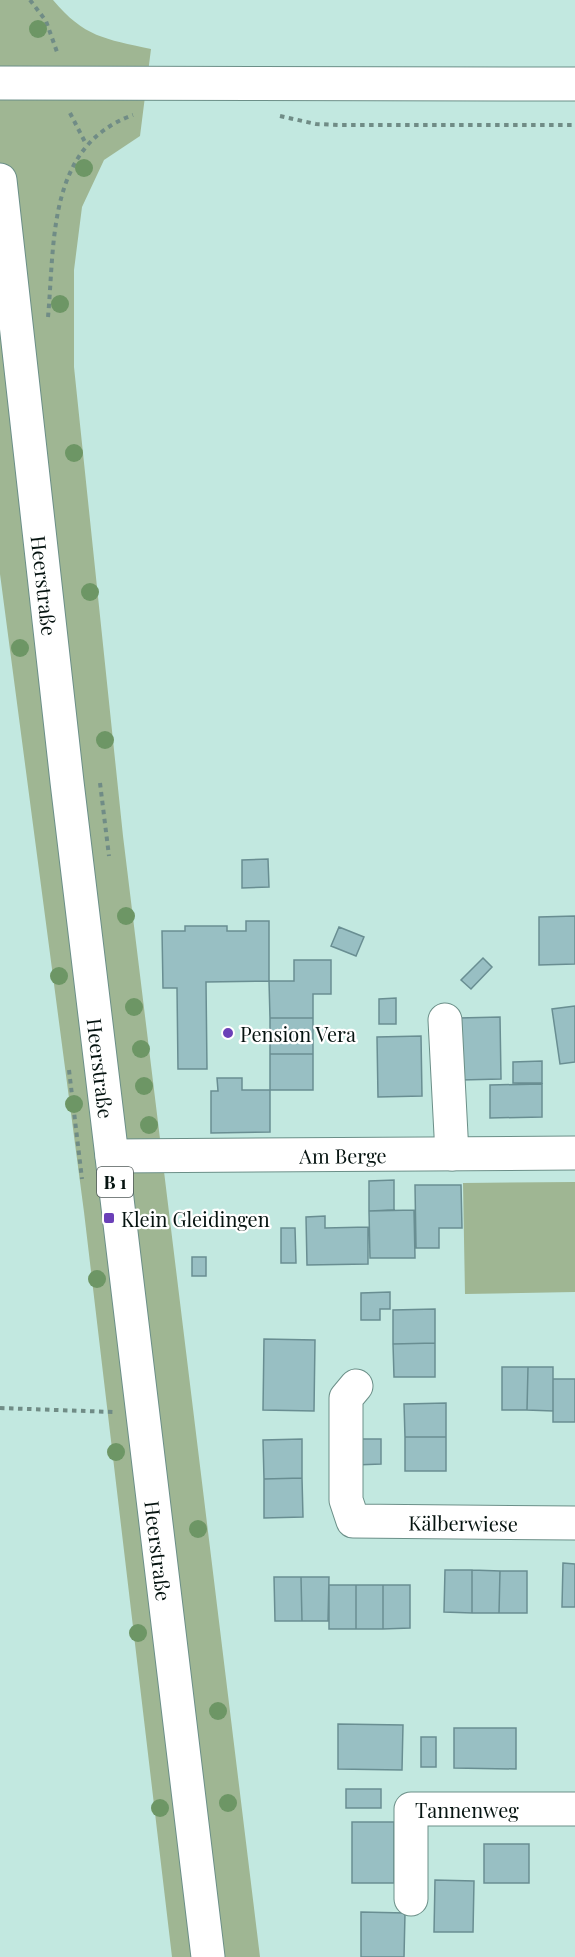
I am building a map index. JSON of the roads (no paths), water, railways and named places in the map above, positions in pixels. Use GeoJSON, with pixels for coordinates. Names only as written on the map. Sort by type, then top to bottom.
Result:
{"type":"FeatureCollection","features":[{"type":"Feature","properties":{"kind":"main road"},"geometry":{"type":"LineString","coordinates":[[0,83],[575,84]]}},
{"type":"Feature","properties":{"kind":"main road","name":"Heerstraße"},"geometry":{"type":"LineString","coordinates":[[0,180],[112,1156],[208,1957]]}},
{"type":"Feature","properties":{"kind":"main road"},"geometry":{"type":"LineString","coordinates":[[445,1020],[452,1154]]}},
{"type":"Feature","properties":{"kind":"main road","name":"Am Berge"},"geometry":{"type":"LineString","coordinates":[[112,1156],[575,1153]]}},
{"type":"Feature","properties":{"kind":"main road","name":"Kälberwiese"},"geometry":{"type":"LineString","coordinates":[[356,1386],[346,1398],[346,1500],[352,1521],[575,1523]]}},
{"type":"Feature","properties":{"kind":"main road","name":"Tannenweg"},"geometry":{"type":"LineString","coordinates":[[411,1899],[411,1809],[575,1809]]}},
{"type":"Feature","properties":{"kind":"place","name":"Pension Vera"},"geometry":{"type":"Point","coordinates":[228,1033]}},
{"type":"Feature","properties":{"kind":"place","name":"Klein Gleidingen"},"geometry":{"type":"Point","coordinates":[109,1218]}}]}
